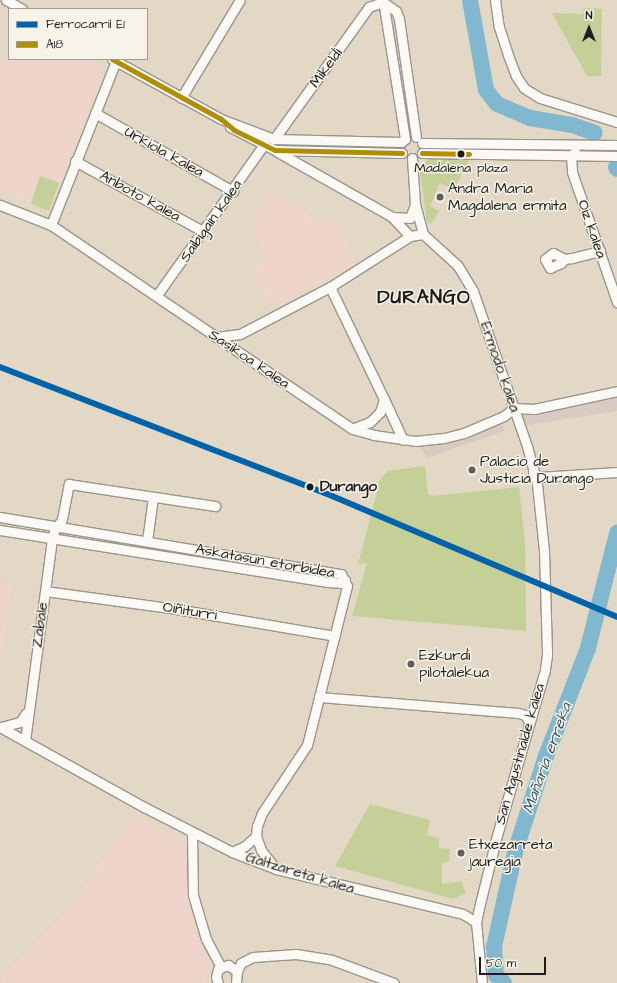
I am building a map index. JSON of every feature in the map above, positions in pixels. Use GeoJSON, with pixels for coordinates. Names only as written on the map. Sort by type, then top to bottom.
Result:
{"type":"FeatureCollection","features":[{"type":"Feature","properties":{"kind":"street"},"geometry":{"type":"LineString","coordinates":[[6,0],[20,8]]}},
{"type":"Feature","properties":{"kind":"street"},"geometry":{"type":"LineString","coordinates":[[181,98],[240,0]]}},
{"type":"Feature","properties":{"kind":"street"},"geometry":{"type":"LineString","coordinates":[[495,0],[499,27],[516,76],[524,88],[540,98],[617,122]]}},
{"type":"Feature","properties":{"kind":"street"},"geometry":{"type":"LineString","coordinates":[[383,1],[396,11],[399,19],[422,154]]}},
{"type":"Feature","properties":{"kind":"street"},"geometry":{"type":"LineString","coordinates":[[383,1],[404,140],[402,153]]}},
{"type":"Feature","properties":{"kind":"street","name":"Mikeldi"},"geometry":{"type":"LineString","coordinates":[[274,139],[370,7],[383,1]]}},
{"type":"Feature","properties":{"kind":"street"},"geometry":{"type":"LineString","coordinates":[[51,225],[114,60],[221,119],[274,139],[419,140],[617,145]]}},
{"type":"Feature","properties":{"kind":"street","name":"Urkiola kalea"},"geometry":{"type":"LineString","coordinates":[[94,113],[232,191]]}},
{"type":"Feature","properties":{"kind":"street"},"geometry":{"type":"LineString","coordinates":[[221,119],[234,130],[263,146],[275,150],[392,217],[410,236]]}},
{"type":"Feature","properties":{"kind":"street"},"geometry":{"type":"LineString","coordinates":[[571,156],[579,149],[597,148],[601,145]]}},
{"type":"Feature","properties":{"kind":"street","name":"Saibigain kalea"},"geometry":{"type":"LineString","coordinates":[[157,296],[204,232],[263,146]]}},
{"type":"Feature","properties":{"kind":"street"},"geometry":{"type":"LineString","coordinates":[[275,150],[402,153],[412,158],[422,154],[617,156]]}},
{"type":"Feature","properties":{"kind":"street","name":"Oiz kalea"},"geometry":{"type":"LineString","coordinates":[[571,156],[572,172],[617,302]]}},
{"type":"Feature","properties":{"kind":"street"},"geometry":{"type":"LineString","coordinates":[[216,337],[237,335],[330,287],[410,236],[424,234],[415,204],[412,158]]}},
{"type":"Feature","properties":{"kind":"street","name":"Anboto kalea"},"geometry":{"type":"LineString","coordinates":[[76,161],[204,232]]}},
{"type":"Feature","properties":{"kind":"street"},"geometry":{"type":"LineString","coordinates":[[392,217],[410,218],[415,204]]}},
{"type":"Feature","properties":{"kind":"street","name":"Sasikoa kalea"},"geometry":{"type":"LineString","coordinates":[[0,205],[51,225],[352,429],[403,440],[430,440],[464,433],[504,416],[514,408]]}},
{"type":"Feature","properties":{"kind":"street","name":"Ermodo kalea"},"geometry":{"type":"LineString","coordinates":[[424,234],[465,274],[514,408],[533,472],[544,551],[547,655]]}},
{"type":"Feature","properties":{"kind":"street"},"geometry":{"type":"LineString","coordinates":[[564,259],[582,257],[600,251]]}},
{"type":"Feature","properties":{"kind":"street"},"geometry":{"type":"LineString","coordinates":[[330,287],[403,440]]}},
{"type":"Feature","properties":{"kind":"street"},"geometry":{"type":"LineString","coordinates":[[237,335],[238,353]]}},
{"type":"Feature","properties":{"kind":"street"},"geometry":{"type":"LineString","coordinates":[[514,408],[534,409],[617,391]]}},
{"type":"Feature","properties":{"kind":"street"},"geometry":{"type":"LineString","coordinates":[[352,429],[370,422],[380,412],[384,399]]}},
{"type":"Feature","properties":{"kind":"street"},"geometry":{"type":"LineString","coordinates":[[533,472],[539,477],[617,472]]}},
{"type":"Feature","properties":{"kind":"street","name":"Zabale"},"geometry":{"type":"LineString","coordinates":[[25,741],[27,711],[52,539],[62,519],[69,484],[153,496]]}},
{"type":"Feature","properties":{"kind":"street"},"geometry":{"type":"LineString","coordinates":[[147,541],[153,496],[215,506]]}},
{"type":"Feature","properties":{"kind":"street","name":"Askatasun etorbidea"},"geometry":{"type":"LineString","coordinates":[[0,517],[338,572],[345,580]]}},
{"type":"Feature","properties":{"kind":"street","name":"Askatasun etorbidea"},"geometry":{"type":"LineString","coordinates":[[0,530],[328,582],[345,580]]}},
{"type":"Feature","properties":{"kind":"street"},"geometry":{"type":"LineString","coordinates":[[232,852],[245,846],[256,836],[262,813],[307,745],[347,586],[345,580]]}},
{"type":"Feature","properties":{"kind":"street","name":"Oiñiturri"},"geometry":{"type":"LineString","coordinates":[[45,591],[176,609],[335,636]]}},
{"type":"Feature","properties":{"kind":"street","name":"San Agustinalde kalea"},"geometry":{"type":"LineString","coordinates":[[482,983],[476,922],[497,835],[547,655]]}},
{"type":"Feature","properties":{"kind":"street"},"geometry":{"type":"LineString","coordinates":[[319,697],[518,713],[525,715],[529,721]]}},
{"type":"Feature","properties":{"kind":"street"},"geometry":{"type":"LineString","coordinates":[[1,727],[20,722],[27,711]]}},
{"type":"Feature","properties":{"kind":"street","name":"Galtzareta kalea"},"geometry":{"type":"LineString","coordinates":[[1,727],[192,833],[232,852],[276,869],[364,892],[463,914],[476,922]]}},
{"type":"Feature","properties":{"kind":"street"},"geometry":{"type":"LineString","coordinates":[[192,833],[194,894],[206,939],[221,967]]}},
{"type":"Feature","properties":{"kind":"street"},"geometry":{"type":"LineString","coordinates":[[256,836],[261,850],[276,869]]}},
{"type":"Feature","properties":{"kind":"street"},"geometry":{"type":"LineString","coordinates":[[236,983],[237,971],[242,963],[253,957],[296,954],[332,960],[394,983]]}},
{"type":"Feature","properties":{"kind":"street"},"geometry":{"type":"LineString","coordinates":[[218,983],[216,973],[221,967],[231,966],[237,971]]}},
{"type":"Feature","properties":{"kind":"shaded area"},"geometry":{"type":"Polygon","coordinates":[[[8,56],[8,60],[90,60],[104,68],[49,211],[0,190],[0,62],[4,66],[8,56]]]}},
{"type":"Feature","properties":{"kind":"shaded area"},"geometry":{"type":"Polygon","coordinates":[[[271,191],[305,211],[315,226],[331,219],[341,224],[355,265],[273,306],[258,280],[255,281],[247,271],[267,262],[251,223],[271,191]]]}},
{"type":"Feature","properties":{"kind":"shaded area"},"geometry":{"type":"Polygon","coordinates":[[[617,398],[617,411],[526,425],[523,417],[526,413],[617,398]]]}},
{"type":"Feature","properties":{"kind":"shaded area"},"geometry":{"type":"Polygon","coordinates":[[[500,425],[505,426],[504,431],[427,458],[421,447],[445,444],[500,425]]]}},
{"type":"Feature","properties":{"kind":"shaded area"},"geometry":{"type":"Polygon","coordinates":[[[0,581],[13,583],[0,665],[0,581]]]}},
{"type":"Feature","properties":{"kind":"shaded area"},"geometry":{"type":"Polygon","coordinates":[[[134,816],[184,842],[193,933],[197,934],[210,963],[205,976],[205,983],[0,983],[8,969],[33,947],[69,908],[134,816]]]}},
{"type":"Feature","properties":{"kind":"green space"},"geometry":{"type":"Polygon","coordinates":[[[584,8],[602,9],[601,76],[587,76],[552,13],[583,14],[584,8]]]}},
{"type":"Feature","properties":{"kind":"green space"},"geometry":{"type":"Polygon","coordinates":[[[428,159],[469,160],[454,189],[440,183],[430,206],[439,211],[431,224],[427,222],[420,172],[428,159]]]}},
{"type":"Feature","properties":{"kind":"green space"},"geometry":{"type":"Polygon","coordinates":[[[40,176],[59,183],[49,211],[31,204],[40,176]]]}},
{"type":"Feature","properties":{"kind":"green space"},"geometry":{"type":"Polygon","coordinates":[[[425,466],[428,493],[432,496],[519,487],[525,542],[526,631],[352,616],[367,563],[358,564],[380,480],[387,471],[425,466]]]}},
{"type":"Feature","properties":{"kind":"green space"},"geometry":{"type":"Polygon","coordinates":[[[370,804],[430,820],[427,835],[439,838],[439,848],[450,849],[449,861],[442,864],[442,884],[461,881],[466,893],[453,899],[335,866],[370,804]]]}},
{"type":"Feature","properties":{"kind":"waterway","name":"Mañaria erreka"},"geometry":{"type":"LineString","coordinates":[[470,0],[486,90],[497,104],[530,118],[572,125],[595,133]]}},
{"type":"Feature","properties":{"kind":"waterway","name":"Mañaria erreka"},"geometry":{"type":"LineString","coordinates":[[504,983],[496,975],[494,947],[515,852],[546,756],[588,648],[617,533]]}},
{"type":"Feature","properties":{"kind":"rail line","name":"E1"},"geometry":{"type":"LineString","coordinates":[[0,367],[325,493],[617,617]]}},
{"type":"Feature","properties":{"kind":"transit line","name":"A18"},"geometry":{"type":"LineString","coordinates":[[114,60],[221,119],[234,130],[275,150],[402,153]]}},
{"type":"Feature","properties":{"kind":"transit line","name":"A18"},"geometry":{"type":"LineString","coordinates":[[422,153],[469,154]]}},
{"type":"Feature","properties":{"kind":"place","name":"Madalena plaza"},"geometry":{"type":"Point","coordinates":[461,154]}},
{"type":"Feature","properties":{"kind":"place","name":"Andra Maria Magdalena ermita"},"geometry":{"type":"Point","coordinates":[440,197]}},
{"type":"Feature","properties":{"kind":"place","name":"Palacio de Justicia Durango"},"geometry":{"type":"Point","coordinates":[472,470]}},
{"type":"Feature","properties":{"kind":"place","name":"Durango"},"geometry":{"type":"Point","coordinates":[310,487]}},
{"type":"Feature","properties":{"kind":"place","name":"Ezkurdi pilotalekua"},"geometry":{"type":"Point","coordinates":[411,664]}},
{"type":"Feature","properties":{"kind":"place","name":"Etxezarreta jauregia"},"geometry":{"type":"Point","coordinates":[461,853]}},
{"type":"Feature","properties":{"kind":"district","name":"DURANGO"},"geometry":{"type":"Point","coordinates":[424,298]}}]}
